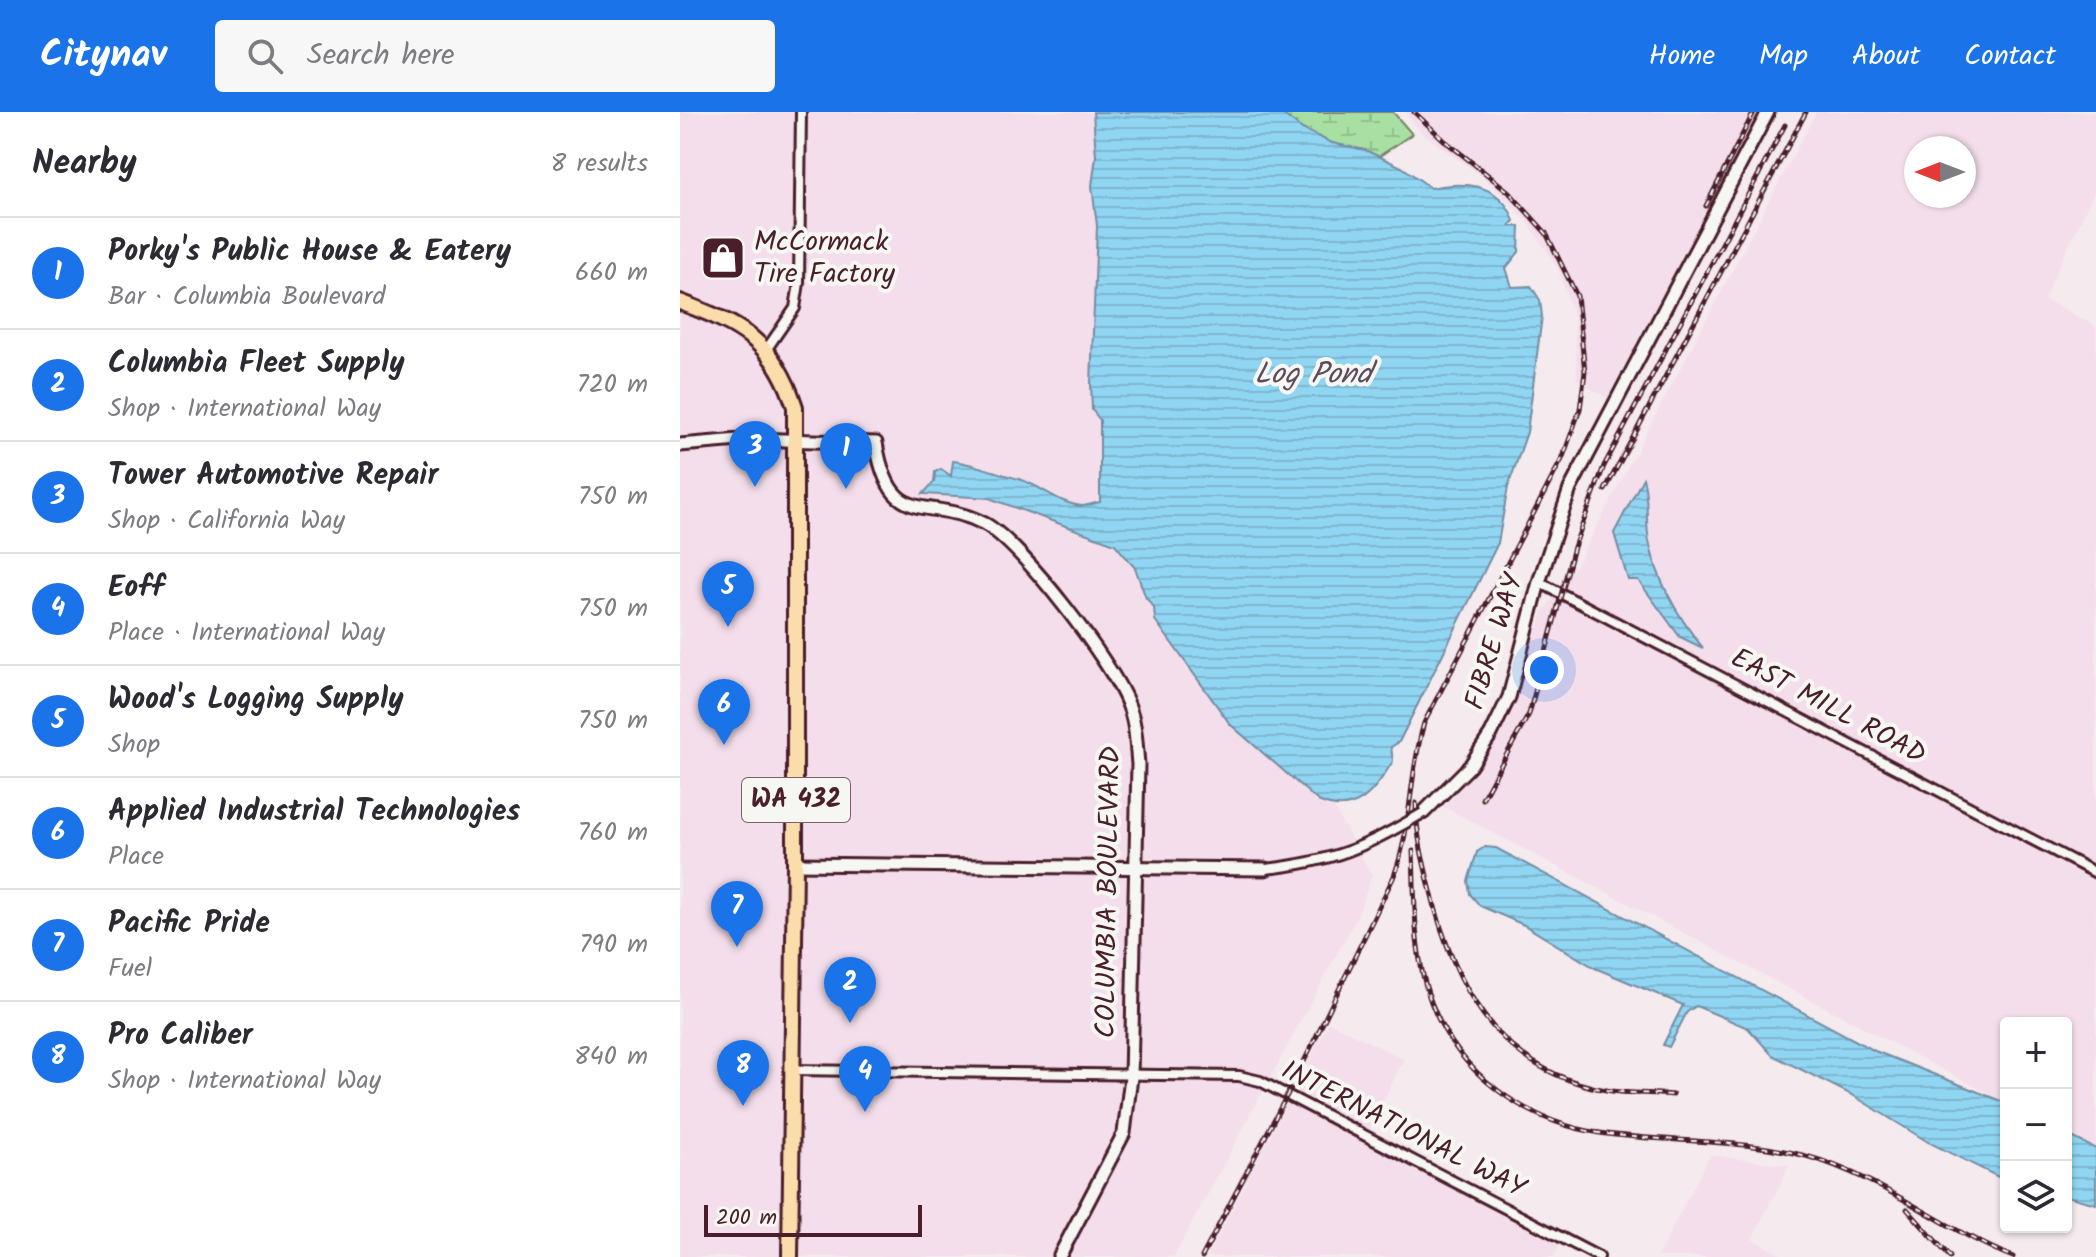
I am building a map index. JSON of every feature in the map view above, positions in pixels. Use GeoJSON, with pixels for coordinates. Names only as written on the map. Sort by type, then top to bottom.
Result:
{"type":"FeatureCollection","features":[{"type":"Feature","properties":{"kind":"highway","name":"WA 432"},"geometry":{"type":"LineString","coordinates":[[680,302],[744,329],[766,350],[786,378],[795,407],[795,864],[790,1257]]}},
{"type":"Feature","properties":{"kind":"street"},"geometry":{"type":"LineString","coordinates":[[766,350],[795,308],[799,283],[801,112]]}},
{"type":"Feature","properties":{"kind":"street","name":"FIBRE WAY"},"geometry":{"type":"LineString","coordinates":[[795,864],[1266,869],[1344,856],[1423,813],[1470,766],[1491,734],[1509,697],[1539,582],[1570,489],[1768,112]]}},
{"type":"Feature","properties":{"kind":"street"},"geometry":{"type":"LineString","coordinates":[[680,445],[751,439],[796,441]]}},
{"type":"Feature","properties":{"kind":"street","name":"COLUMBIA BOULEVARD"},"geometry":{"type":"LineString","coordinates":[[796,441],[876,443],[881,470],[892,492],[909,506],[987,525],[1040,577],[1112,674],[1128,703],[1135,725],[1138,764],[1131,1077],[1124,1133],[1059,1257]]}},
{"type":"Feature","properties":{"kind":"street","name":"EAST MILL ROAD"},"geometry":{"type":"LineString","coordinates":[[1539,582],[2096,873]]}},
{"type":"Feature","properties":{"kind":"street","name":"INTERNATIONAL WAY"},"geometry":{"type":"LineString","coordinates":[[793,1070],[1131,1077],[1239,1076],[1260,1081],[1599,1257]]}},
{"type":"Feature","properties":{"kind":"shaded area"},"geometry":{"type":"Polygon","coordinates":[[[680,112],[1093,112],[1096,156],[1092,186],[1097,226],[1093,305],[1103,469],[1100,502],[1082,506],[1041,492],[1019,479],[954,461],[952,476],[948,477],[948,496],[989,498],[1021,508],[1115,544],[1126,553],[1146,598],[1154,607],[1155,620],[1230,724],[1304,790],[1334,808],[1372,875],[1359,913],[1174,1257],[680,1257],[680,112]]]}},
{"type":"Feature","properties":{"kind":"shaded area"},"geometry":{"type":"Polygon","coordinates":[[[1404,112],[1762,112],[1607,398],[1577,380],[1574,319],[1558,269],[1527,221],[1487,180],[1423,134],[1404,112]]]}},
{"type":"Feature","properties":{"kind":"shaded area"},"geometry":{"type":"Polygon","coordinates":[[[1816,112],[2096,112],[2096,188],[2044,299],[2096,326],[2096,1149],[2072,1137],[2072,1017],[2000,1017],[2000,1100],[1444,807],[1477,770],[1507,720],[1543,612],[1578,562],[1816,112]]]}},
{"type":"Feature","properties":{"kind":"shaded area"},"geometry":{"type":"Polygon","coordinates":[[[1329,1022],[1404,1059],[1364,1141],[1560,1245],[1554,1257],[1207,1257],[1329,1022]]]}},
{"type":"Feature","properties":{"kind":"shaded area"},"geometry":{"type":"Polygon","coordinates":[[[1710,1155],[1790,1165],[1752,1239],[1786,1257],[1657,1257],[1710,1155]]]}},
{"type":"Feature","properties":{"kind":"green space"},"geometry":{"type":"Polygon","coordinates":[[[1280,112],[1393,112],[1412,134],[1378,157],[1320,138],[1280,112]]]}},
{"type":"Feature","properties":{"kind":"water","name":"Log Pond"},"geometry":{"type":"Polygon","coordinates":[[[1093,112],[1280,112],[1302,129],[1332,143],[1365,150],[1402,167],[1431,188],[1469,185],[1491,192],[1508,208],[1514,221],[1509,226],[1520,226],[1519,252],[1506,268],[1512,287],[1531,286],[1540,300],[1542,316],[1527,432],[1508,487],[1498,543],[1399,742],[1391,747],[1393,761],[1371,791],[1354,804],[1332,805],[1318,801],[1230,724],[1155,620],[1154,607],[1146,598],[1135,568],[1115,544],[989,498],[923,494],[934,482],[935,472],[941,469],[951,476],[953,461],[1027,482],[1074,505],[1100,502],[1100,420],[1092,410],[1091,384],[1097,226],[1092,186],[1096,156],[1093,112]]]}},
{"type":"Feature","properties":{"kind":"water"},"geometry":{"type":"Polygon","coordinates":[[[1643,478],[1649,541],[1657,570],[1677,611],[1703,648],[1680,637],[1638,580],[1628,580],[1614,533],[1643,478]]]}},
{"type":"Feature","properties":{"kind":"water"},"geometry":{"type":"Polygon","coordinates":[[[1485,847],[1496,848],[1875,1051],[2000,1101],[2000,1178],[1928,1142],[1854,1096],[1772,1055],[1748,1028],[1696,1006],[1687,1012],[1669,1047],[1663,1045],[1683,1005],[1595,968],[1524,925],[1480,906],[1470,894],[1468,881],[1477,852],[1485,847]]]}},
{"type":"Feature","properties":{"kind":"water"},"geometry":{"type":"Polygon","coordinates":[[[2072,1137],[2096,1149],[2096,1204],[2072,1198],[2072,1137]]]}},
{"type":"Feature","properties":{"kind":"railway"},"geometry":{"type":"LineString","coordinates":[[1202,1257],[1296,1078],[1394,876],[1404,839],[1424,723],[1563,457],[1580,409],[1585,372],[1577,296],[1546,233],[1508,191],[1414,112]]}},
{"type":"Feature","properties":{"kind":"railway"},"geometry":{"type":"LineString","coordinates":[[1706,206],[1754,112]]}},
{"type":"Feature","properties":{"kind":"railway"},"geometry":{"type":"LineString","coordinates":[[1605,490],[1806,112]]}},
{"type":"Feature","properties":{"kind":"railway"},"geometry":{"type":"LineString","coordinates":[[1482,799],[1529,714],[1574,547],[1604,466],[1785,125]]}},
{"type":"Feature","properties":{"kind":"railway"},"geometry":{"type":"LineString","coordinates":[[1416,803],[1423,857],[1446,944],[1459,974],[1493,1027],[1515,1049],[1541,1067],[1571,1081],[1606,1090],[1673,1095]]}},
{"type":"Feature","properties":{"kind":"railway"},"geometry":{"type":"LineString","coordinates":[[1413,851],[1418,947],[1431,1002],[1458,1051],[1477,1072],[1521,1106],[1546,1118],[1600,1133],[1729,1143],[1806,1156],[1860,1176],[2013,1257]]}},
{"type":"Feature","properties":{"kind":"railway"},"geometry":{"type":"LineString","coordinates":[[1907,1209],[1950,1257]]}},
{"type":"Feature","properties":{"kind":"place","name":"McCormack Tire Factory"},"geometry":{"type":"Point","coordinates":[723,258]}},
{"type":"Feature","properties":{"kind":"place","name":"Tower Automotive Repair"},"geometry":{"type":"Point","coordinates":[755,487]}},
{"type":"Feature","properties":{"kind":"place","name":"Porky's Public House & Eatery"},"geometry":{"type":"Point","coordinates":[846,489]}},
{"type":"Feature","properties":{"kind":"place","name":"Wood's Logging Supply"},"geometry":{"type":"Point","coordinates":[728,627]}},
{"type":"Feature","properties":{"kind":"place","name":"Applied Industrial Technologies"},"geometry":{"type":"Point","coordinates":[724,745]}},
{"type":"Feature","properties":{"kind":"place","name":"Pacific Pride"},"geometry":{"type":"Point","coordinates":[737,947]}},
{"type":"Feature","properties":{"kind":"place","name":"Columbia Fleet Supply"},"geometry":{"type":"Point","coordinates":[850,1023]}},
{"type":"Feature","properties":{"kind":"place","name":"Pro Caliber"},"geometry":{"type":"Point","coordinates":[743,1106]}},
{"type":"Feature","properties":{"kind":"place","name":"Eoff"},"geometry":{"type":"Point","coordinates":[865,1112]}}]}
